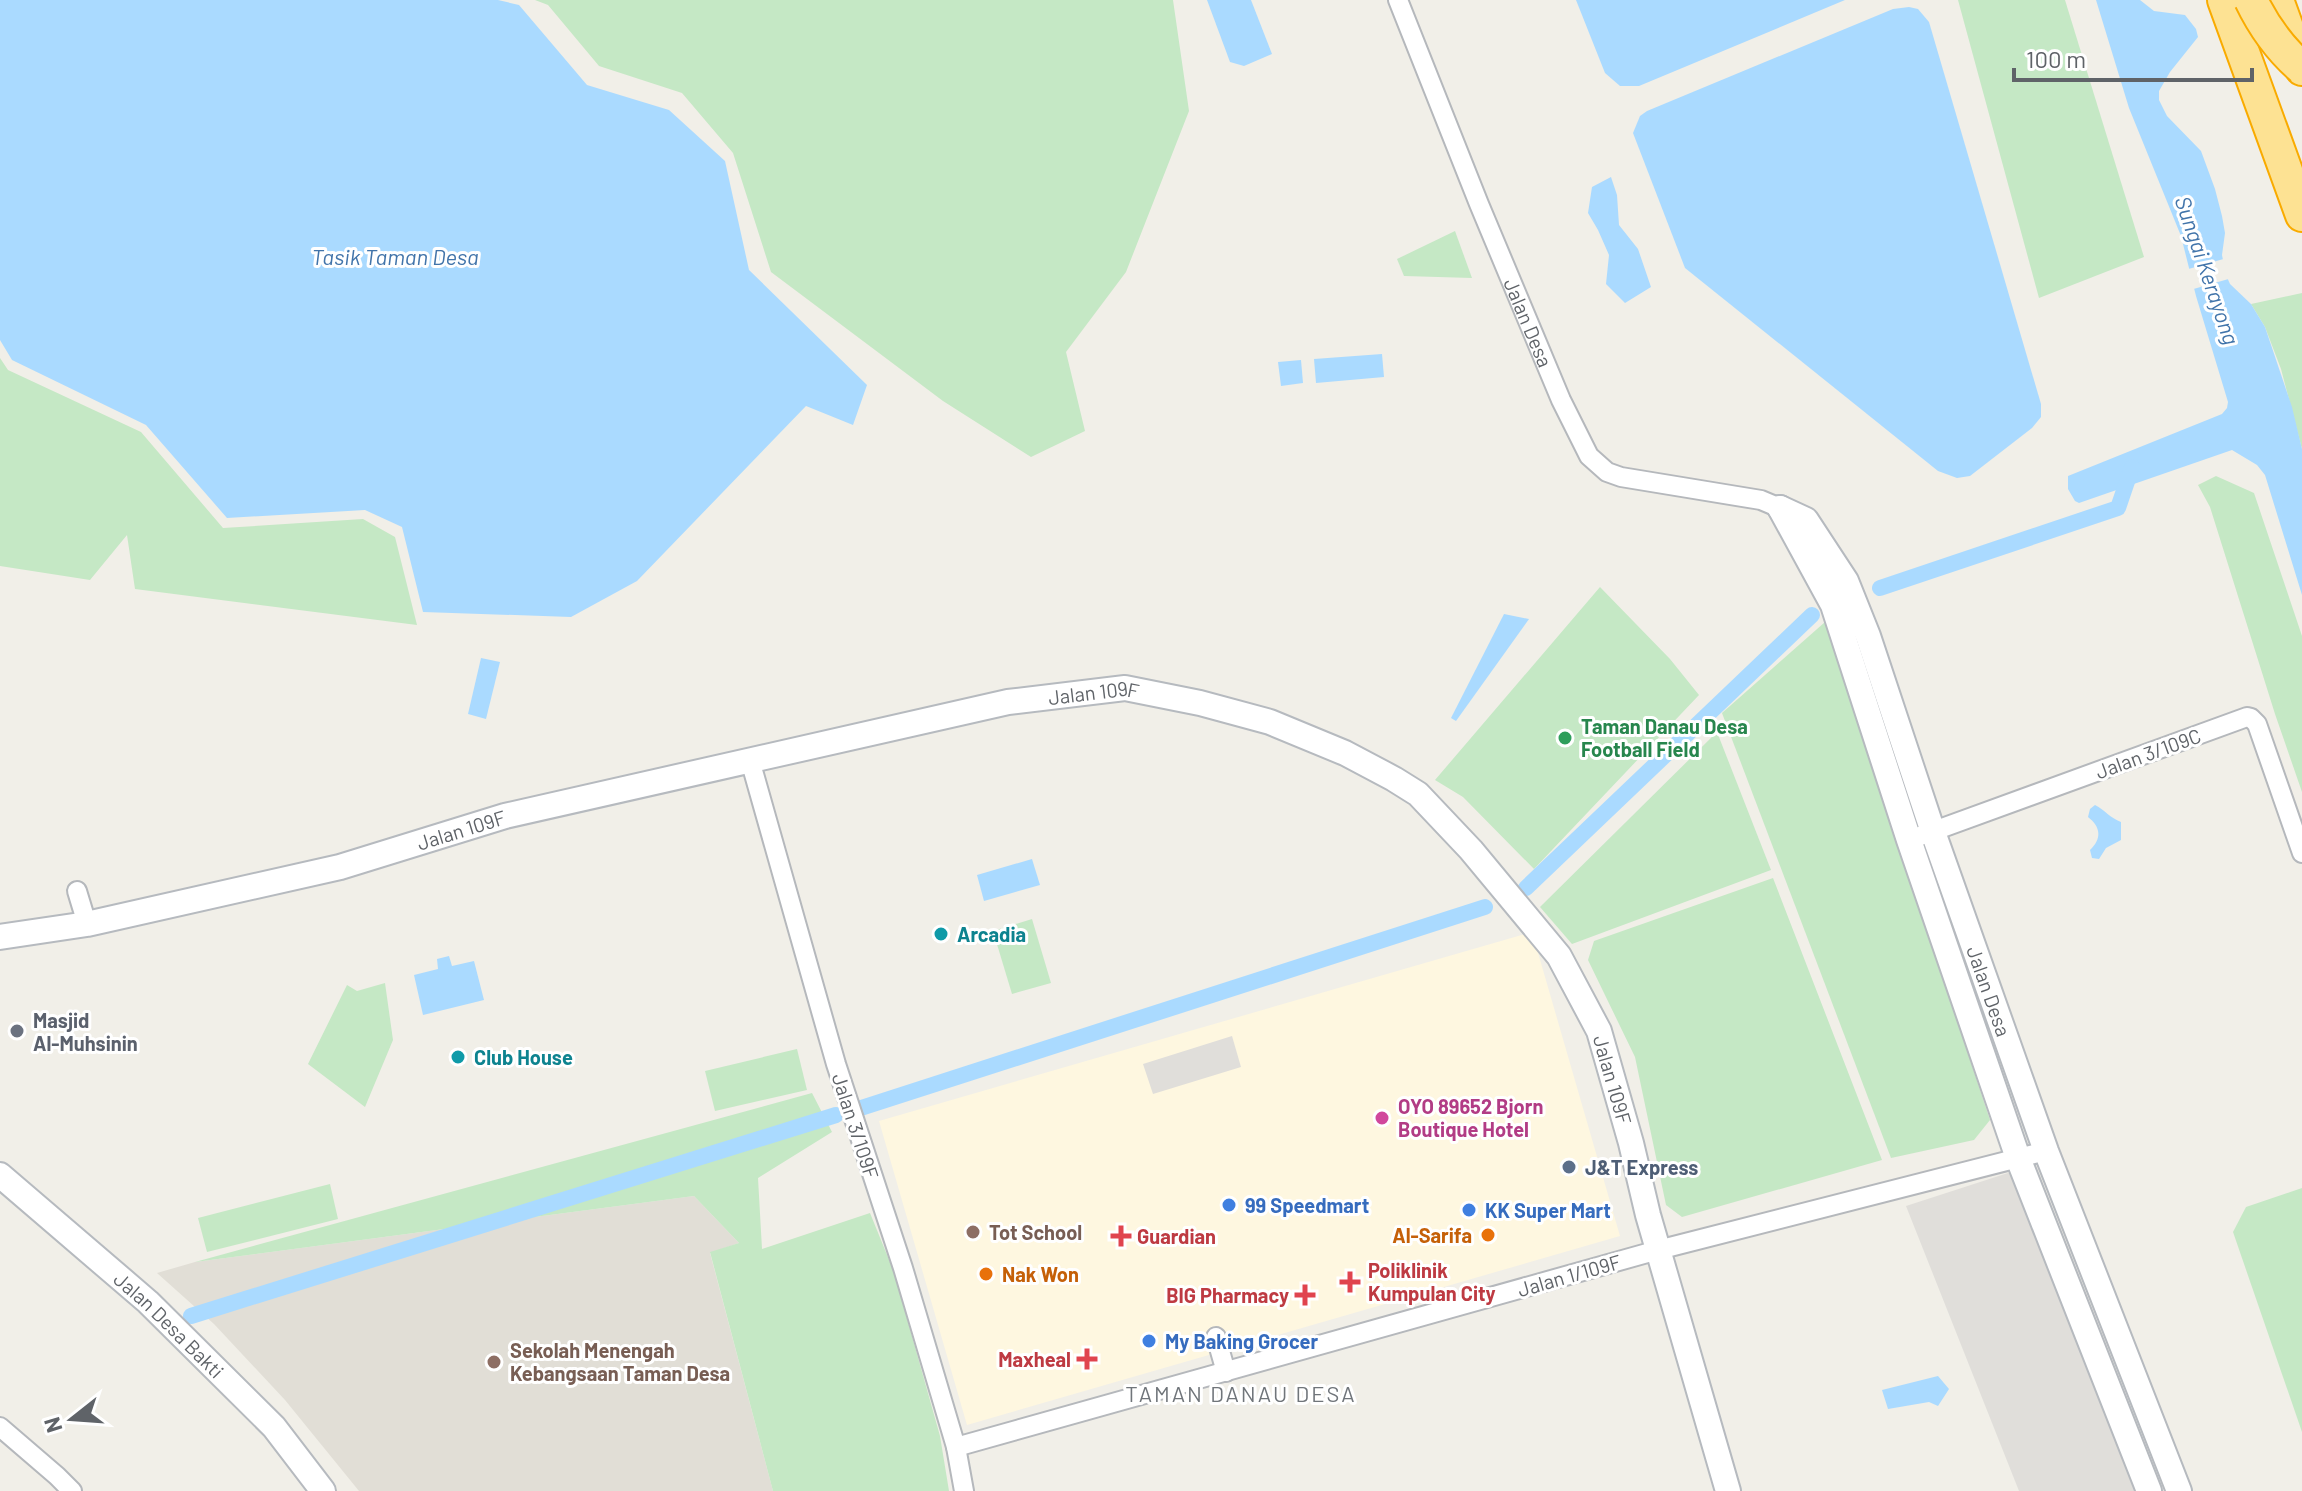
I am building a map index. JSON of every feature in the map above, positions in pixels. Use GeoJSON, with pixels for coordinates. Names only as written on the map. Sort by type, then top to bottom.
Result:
{"type":"FeatureCollection","features":[{"type":"Feature","properties":{"kind":"highway"},"geometry":{"type":"LineString","coordinates":[[2224,0],[2302,215]]}},
{"type":"Feature","properties":{"kind":"highway"},"geometry":{"type":"LineString","coordinates":[[2251,0],[2283,50],[2302,69]]}},
{"type":"Feature","properties":{"kind":"highway"},"geometry":{"type":"LineString","coordinates":[[2277,0],[2302,69]]}},
{"type":"Feature","properties":{"kind":"street","name":"Jalan Desa"},"geometry":{"type":"LineString","coordinates":[[1398,0],[1561,400],[1589,456],[1607,472],[1621,477],[1761,500],[1806,520],[1846,581],[1868,636],[1933,832],[2046,1151],[2179,1491]]}},
{"type":"Feature","properties":{"kind":"street","name":"Jalan Desa"},"geometry":{"type":"LineString","coordinates":[[1780,508],[1833,605],[1909,840],[2018,1158],[2149,1491]]}},
{"type":"Feature","properties":{"kind":"street","name":"Jalan 109F"},"geometry":{"type":"LineString","coordinates":[[0,937],[87,924],[340,867],[505,816],[1008,702],[1125,688],[1200,703],[1270,722],[1345,753],[1418,794],[1471,850],[1559,956],[1599,1031],[1728,1491]]}},
{"type":"Feature","properties":{"kind":"street","name":"Jalan 3/109C"},"geometry":{"type":"LineString","coordinates":[[1909,840],[2247,717],[2255,720],[2302,853]]}},
{"type":"Feature","properties":{"kind":"street","name":"Jalan 3/109F"},"geometry":{"type":"LineString","coordinates":[[750,760],[836,1064],[903,1268],[956,1447],[964,1491]]}},
{"type":"Feature","properties":{"kind":"street"},"geometry":{"type":"LineString","coordinates":[[77,891],[87,924]]}},
{"type":"Feature","properties":{"kind":"street","name":"Jalan 1/109F"},"geometry":{"type":"LineString","coordinates":[[956,1447],[1658,1250],[2046,1151]]}},
{"type":"Feature","properties":{"kind":"street","name":"Jalan Desa Bakti"},"geometry":{"type":"LineString","coordinates":[[0,1175],[148,1302],[274,1427],[323,1491]]}},
{"type":"Feature","properties":{"kind":"street"},"geometry":{"type":"LineString","coordinates":[[1216,1337],[1226,1372]]}},
{"type":"Feature","properties":{"kind":"street"},"geometry":{"type":"LineString","coordinates":[[0,1427],[72,1491]]}},
{"type":"Feature","properties":{"kind":"shaded area"},"geometry":{"type":"Polygon","coordinates":[[[1532,932],[1620,1236],[967,1425],[879,1121],[1532,932]]]}},
{"type":"Feature","properties":{"kind":"shaded area"},"geometry":{"type":"Polygon","coordinates":[[[1232,1036],[1241,1067],[1153,1094],[1143,1064],[1232,1036]]]}},
{"type":"Feature","properties":{"kind":"shaded area"},"geometry":{"type":"Polygon","coordinates":[[[2011,1172],[2139,1491],[2019,1491],[1906,1206],[2011,1172]]]}},
{"type":"Feature","properties":{"kind":"shaded area","name":"Sekolah Menengah Kebangsaan Taman Desa"},"geometry":{"type":"Polygon","coordinates":[[[694,1196],[739,1243],[710,1253],[773,1491],[359,1491],[285,1400],[214,1324],[157,1273],[195,1262],[694,1196]]]}},
{"type":"Feature","properties":{"kind":"green space"},"geometry":{"type":"Polygon","coordinates":[[[535,0],[1173,0],[1189,111],[1126,272],[1066,352],[1085,431],[1031,457],[943,401],[771,272],[733,153],[682,93],[599,66],[548,5],[535,0]]]}},
{"type":"Feature","properties":{"kind":"green space"},"geometry":{"type":"Polygon","coordinates":[[[1958,0],[2065,0],[2144,257],[2039,298],[1958,0]]]}},
{"type":"Feature","properties":{"kind":"green space"},"geometry":{"type":"Polygon","coordinates":[[[1455,231],[1472,278],[1404,276],[1397,259],[1455,231]]]}},
{"type":"Feature","properties":{"kind":"green space"},"geometry":{"type":"Polygon","coordinates":[[[2302,293],[2302,449],[2281,369],[2265,327],[2251,304],[2302,293]]]}},
{"type":"Feature","properties":{"kind":"green space"},"geometry":{"type":"Polygon","coordinates":[[[0,358],[8,370],[141,432],[223,528],[363,519],[395,537],[417,625],[135,589],[127,535],[90,580],[0,566],[0,358]]]}},
{"type":"Feature","properties":{"kind":"green space"},"geometry":{"type":"Polygon","coordinates":[[[2216,476],[2254,493],[2302,636],[2302,792],[2210,507],[2198,485],[2216,476]]]}},
{"type":"Feature","properties":{"kind":"green space","name":"Taman Danau Desa Football Field"},"geometry":{"type":"Polygon","coordinates":[[[1600,587],[1670,659],[1699,695],[1534,869],[1463,797],[1435,780],[1600,587]]]}},
{"type":"Feature","properties":{"kind":"green space"},"geometry":{"type":"Polygon","coordinates":[[[1825,622],[1990,1120],[1974,1140],[1891,1158],[1722,713],[1825,622]]]}},
{"type":"Feature","properties":{"kind":"green space"},"geometry":{"type":"Polygon","coordinates":[[[1717,732],[1771,870],[1572,944],[1540,907],[1717,732]]]}},
{"type":"Feature","properties":{"kind":"green space"},"geometry":{"type":"Polygon","coordinates":[[[1773,878],[1882,1160],[1682,1217],[1666,1205],[1635,1057],[1588,960],[1594,941],[1773,878]]]}},
{"type":"Feature","properties":{"kind":"green space"},"geometry":{"type":"Polygon","coordinates":[[[1032,919],[1051,983],[1012,994],[993,931],[1032,919]]]}},
{"type":"Feature","properties":{"kind":"green space"},"geometry":{"type":"Polygon","coordinates":[[[385,983],[393,1040],[365,1107],[308,1064],[347,985],[357,991],[385,983]]]}},
{"type":"Feature","properties":{"kind":"green space"},"geometry":{"type":"Polygon","coordinates":[[[797,1049],[807,1090],[715,1111],[705,1071],[797,1049]]]}},
{"type":"Feature","properties":{"kind":"green space"},"geometry":{"type":"Polygon","coordinates":[[[812,1093],[832,1132],[758,1178],[762,1249],[870,1213],[894,1272],[940,1436],[949,1491],[773,1491],[710,1252],[739,1243],[694,1196],[195,1262],[812,1093]]]}},
{"type":"Feature","properties":{"kind":"green space"},"geometry":{"type":"Polygon","coordinates":[[[330,1184],[338,1219],[207,1252],[198,1218],[330,1184]]]}},
{"type":"Feature","properties":{"kind":"green space"},"geometry":{"type":"Polygon","coordinates":[[[2302,1188],[2302,1432],[2233,1232],[2246,1207],[2302,1188]]]}},
{"type":"Feature","properties":{"kind":"water","name":"Tasik Taman Desa"},"geometry":{"type":"Polygon","coordinates":[[[0,0],[498,0],[519,5],[587,85],[669,110],[725,161],[749,270],[867,385],[853,425],[806,406],[637,581],[571,617],[423,612],[402,527],[365,510],[227,518],[146,425],[12,360],[0,340],[0,0]]]}},
{"type":"Feature","properties":{"kind":"water"},"geometry":{"type":"Polygon","coordinates":[[[1207,0],[1251,0],[1272,54],[1244,66],[1230,62],[1207,0]]]}},
{"type":"Feature","properties":{"kind":"water"},"geometry":{"type":"Polygon","coordinates":[[[1576,0],[1845,0],[1639,86],[1620,86],[1605,73],[1576,0]]]}},
{"type":"Feature","properties":{"kind":"water","name":"Sungai Kerayong"},"geometry":{"type":"Polygon","coordinates":[[[2096,0],[2140,0],[2154,11],[2185,15],[2196,29],[2198,37],[2170,72],[2159,91],[2159,100],[2167,116],[2201,151],[2222,216],[2225,233],[2222,255],[2226,275],[2230,284],[2251,304],[2265,327],[2292,407],[2302,449],[2302,595],[2265,475],[2257,465],[2232,450],[2079,503],[2068,489],[2068,476],[2222,414],[2228,402],[2181,236],[2129,108],[2096,0]]]}},
{"type":"Feature","properties":{"kind":"water"},"geometry":{"type":"Polygon","coordinates":[[[1893,9],[1918,9],[1929,22],[2041,404],[2041,417],[2032,428],[1970,476],[1957,478],[1938,471],[1685,268],[1633,133],[1640,116],[1647,111],[1893,9]]]}},
{"type":"Feature","properties":{"kind":"water"},"geometry":{"type":"Polygon","coordinates":[[[1611,177],[1617,195],[1619,225],[1638,249],[1651,287],[1625,303],[1606,284],[1609,255],[1588,213],[1592,187],[1611,177]]]}},
{"type":"Feature","properties":{"kind":"water"},"geometry":{"type":"Polygon","coordinates":[[[1382,354],[1384,377],[1316,383],[1314,359],[1382,354]]]}},
{"type":"Feature","properties":{"kind":"water"},"geometry":{"type":"Polygon","coordinates":[[[1301,360],[1303,383],[1281,386],[1278,362],[1301,360]]]}},
{"type":"Feature","properties":{"kind":"water"},"geometry":{"type":"Polygon","coordinates":[[[1504,614],[1529,619],[1456,721],[1451,718],[1504,614]]]}},
{"type":"Feature","properties":{"kind":"water"},"geometry":{"type":"Polygon","coordinates":[[[481,658],[500,662],[486,719],[468,714],[481,658]]]}},
{"type":"Feature","properties":{"kind":"water"},"geometry":{"type":"Polygon","coordinates":[[[2095,805],[2121,822],[2121,840],[2106,848],[2099,859],[2092,858],[2090,850],[2098,837],[2095,825],[2088,817],[2095,805]]]}},
{"type":"Feature","properties":{"kind":"water"},"geometry":{"type":"Polygon","coordinates":[[[1032,859],[1040,885],[984,901],[977,875],[1032,859]]]}},
{"type":"Feature","properties":{"kind":"water"},"geometry":{"type":"Polygon","coordinates":[[[449,956],[452,966],[474,961],[484,1000],[423,1015],[414,975],[438,969],[437,959],[449,956]]]}},
{"type":"Feature","properties":{"kind":"water"},"geometry":{"type":"Polygon","coordinates":[[[1938,1376],[1949,1389],[1938,1406],[1929,1402],[1888,1409],[1882,1390],[1938,1376]]]}},
{"type":"Feature","properties":{"kind":"pier"},"geometry":{"type":"Polygon","coordinates":[[[2227,258],[2232,278],[2190,290],[2185,270],[2227,258]]]}},
{"type":"Feature","properties":{"kind":"waterway"},"geometry":{"type":"LineString","coordinates":[[1880,588],[2118,508],[2132,467]]}},
{"type":"Feature","properties":{"kind":"waterway"},"geometry":{"type":"LineString","coordinates":[[1526,888],[1812,615]]}},
{"type":"Feature","properties":{"kind":"waterway"},"geometry":{"type":"LineString","coordinates":[[861,1108],[1485,907]]}},
{"type":"Feature","properties":{"kind":"waterway"},"geometry":{"type":"LineString","coordinates":[[191,1316],[836,1115]]}},
{"type":"Feature","properties":{"kind":"place","name":"Taman Danau Desa Football Field"},"geometry":{"type":"Point","coordinates":[1565,738]}},
{"type":"Feature","properties":{"kind":"place","name":"Arcadia"},"geometry":{"type":"Point","coordinates":[941,934]}},
{"type":"Feature","properties":{"kind":"place","name":"Masjid Al-Muhsinin"},"geometry":{"type":"Point","coordinates":[17,1031]}},
{"type":"Feature","properties":{"kind":"place","name":"Club House"},"geometry":{"type":"Point","coordinates":[458,1057]}},
{"type":"Feature","properties":{"kind":"place","name":"OYO 89652 Bjorn Boutique Hotel"},"geometry":{"type":"Point","coordinates":[1382,1118]}},
{"type":"Feature","properties":{"kind":"place","name":"J&T Express"},"geometry":{"type":"Point","coordinates":[1569,1167]}},
{"type":"Feature","properties":{"kind":"place","name":"99 Speedmart"},"geometry":{"type":"Point","coordinates":[1229,1205]}},
{"type":"Feature","properties":{"kind":"place","name":"KK Super Mart"},"geometry":{"type":"Point","coordinates":[1469,1210]}},
{"type":"Feature","properties":{"kind":"place","name":"Tot School"},"geometry":{"type":"Point","coordinates":[973,1232]}},
{"type":"Feature","properties":{"kind":"place","name":"Al-Sarifa"},"geometry":{"type":"Point","coordinates":[1488,1235]}},
{"type":"Feature","properties":{"kind":"place","name":"Guardian"},"geometry":{"type":"Point","coordinates":[1121,1236]}},
{"type":"Feature","properties":{"kind":"place","name":"Nak Won"},"geometry":{"type":"Point","coordinates":[986,1274]}},
{"type":"Feature","properties":{"kind":"place","name":"Poliklinik Kumpulan City"},"geometry":{"type":"Point","coordinates":[1350,1282]}},
{"type":"Feature","properties":{"kind":"place","name":"BIG Pharmacy"},"geometry":{"type":"Point","coordinates":[1305,1295]}},
{"type":"Feature","properties":{"kind":"place","name":"My Baking Grocer"},"geometry":{"type":"Point","coordinates":[1149,1341]}},
{"type":"Feature","properties":{"kind":"place","name":"Maxheal"},"geometry":{"type":"Point","coordinates":[1087,1359]}},
{"type":"Feature","properties":{"kind":"place","name":"Sekolah Menengah Kebangsaan Taman Desa"},"geometry":{"type":"Point","coordinates":[494,1362]}},
{"type":"Feature","properties":{"kind":"district","name":"TAMAN DANAU DESA"},"geometry":{"type":"Point","coordinates":[1241,1393]}}]}
